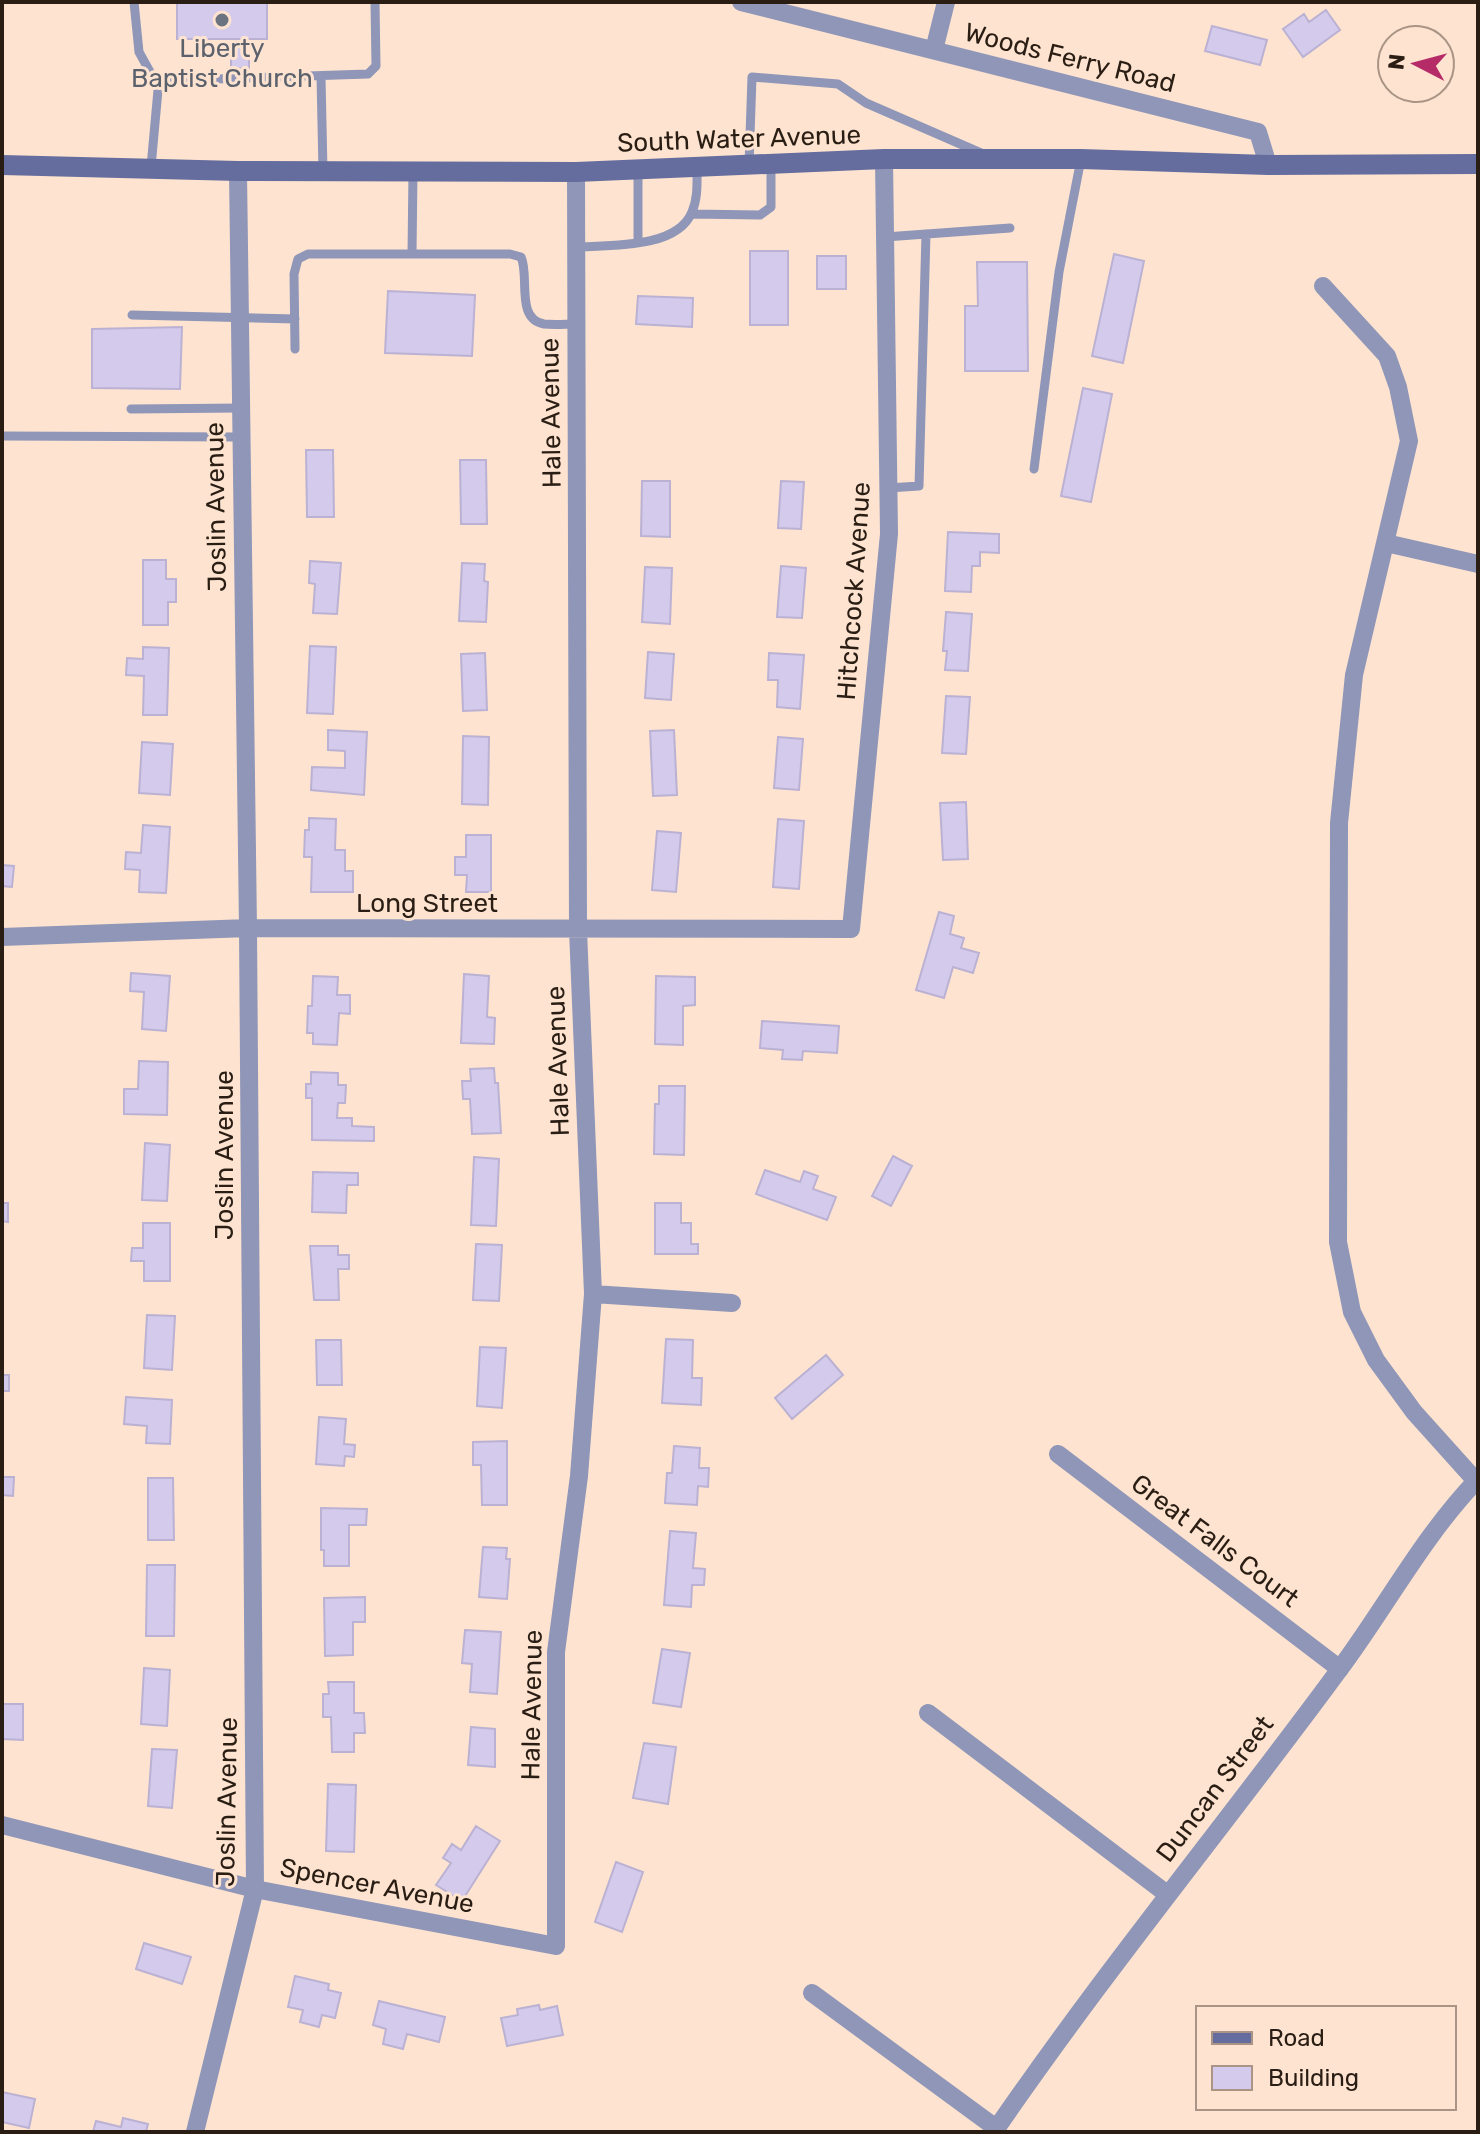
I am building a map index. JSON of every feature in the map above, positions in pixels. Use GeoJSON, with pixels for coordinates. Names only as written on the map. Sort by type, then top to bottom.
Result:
{"type":"FeatureCollection","features":[{"type":"Feature","properties":{"kind":"main road","name":"South Water Avenue"},"geometry":{"type":"LineString","coordinates":[[2,165],[238,171],[576,172],[884,159],[1081,159],[1268,165],[1478,164]]}},
{"type":"Feature","properties":{"kind":"street","name":"Woods Ferry Road"},"geometry":{"type":"LineString","coordinates":[[741,2],[1258,132],[1268,165]]}},
{"type":"Feature","properties":{"kind":"street"},"geometry":{"type":"LineString","coordinates":[[934,50],[946,2]]}},
{"type":"Feature","properties":{"kind":"street","name":"Hitchcock Avenue"},"geometry":{"type":"LineString","coordinates":[[851,929],[889,534],[884,159]]}},
{"type":"Feature","properties":{"kind":"street","name":"Joslin Avenue"},"geometry":{"type":"LineString","coordinates":[[195,2132],[255,1889],[248,928],[238,171]]}},
{"type":"Feature","properties":{"kind":"street","name":"Hale Avenue"},"geometry":{"type":"LineString","coordinates":[[556,1946],[556,1652],[579,1476],[593,1294],[578,930],[576,172]]}},
{"type":"Feature","properties":{"kind":"street"},"geometry":{"type":"LineString","coordinates":[[1323,286],[1387,356],[1398,387],[1409,441],[1354,675],[1339,823],[1338,1242],[1352,1312],[1376,1360],[1414,1412],[1477,1480]]}},
{"type":"Feature","properties":{"kind":"street"},"geometry":{"type":"LineString","coordinates":[[1386,543],[1478,564]]}},
{"type":"Feature","properties":{"kind":"street","name":"Long Street"},"geometry":{"type":"LineString","coordinates":[[2,937],[248,928],[851,929]]}},
{"type":"Feature","properties":{"kind":"street"},"geometry":{"type":"LineString","coordinates":[[593,1294],[732,1303]]}},
{"type":"Feature","properties":{"kind":"street","name":"Great Falls Court"},"geometry":{"type":"LineString","coordinates":[[1058,1454],[1340,1669]]}},
{"type":"Feature","properties":{"kind":"street","name":"Duncan Street"},"geometry":{"type":"LineString","coordinates":[[995,2130],[1167,1894],[1340,1669],[1441,1520],[1477,1480]]}},
{"type":"Feature","properties":{"kind":"street"},"geometry":{"type":"LineString","coordinates":[[928,1713],[1167,1894]]}},
{"type":"Feature","properties":{"kind":"street","name":"Spencer Avenue"},"geometry":{"type":"LineString","coordinates":[[2,1825],[255,1889],[556,1946]]}},
{"type":"Feature","properties":{"kind":"street"},"geometry":{"type":"LineString","coordinates":[[812,1993],[995,2130]]}},
{"type":"Feature","properties":{"kind":"lane"},"geometry":{"type":"LineString","coordinates":[[134,2],[139,52],[158,90],[151,167]]}},
{"type":"Feature","properties":{"kind":"lane"},"geometry":{"type":"LineString","coordinates":[[155,81],[368,74],[376,66],[375,2]]}},
{"type":"Feature","properties":{"kind":"lane"},"geometry":{"type":"LineString","coordinates":[[321,77],[323,171]]}},
{"type":"Feature","properties":{"kind":"lane"},"geometry":{"type":"LineString","coordinates":[[749,165],[752,77],[838,84],[866,103],[994,159]]}},
{"type":"Feature","properties":{"kind":"lane"},"geometry":{"type":"LineString","coordinates":[[1034,469],[1059,272],[1081,159]]}},
{"type":"Feature","properties":{"kind":"lane"},"geometry":{"type":"LineString","coordinates":[[692,214],[760,215],[771,207],[771,164]]}},
{"type":"Feature","properties":{"kind":"lane"},"geometry":{"type":"LineString","coordinates":[[576,247],[638,242],[679,231],[692,214],[697,191],[697,167]]}},
{"type":"Feature","properties":{"kind":"lane"},"geometry":{"type":"LineString","coordinates":[[638,169],[638,242]]}},
{"type":"Feature","properties":{"kind":"lane"},"geometry":{"type":"LineString","coordinates":[[412,254],[413,171]]}},
{"type":"Feature","properties":{"kind":"lane"},"geometry":{"type":"LineString","coordinates":[[885,237],[1010,228]]}},
{"type":"Feature","properties":{"kind":"lane"},"geometry":{"type":"LineString","coordinates":[[888,488],[919,486],[926,234]]}},
{"type":"Feature","properties":{"kind":"lane"},"geometry":{"type":"LineString","coordinates":[[295,349],[294,274],[298,259],[308,254],[510,254],[521,257],[525,265],[525,305],[533,319],[541,324],[577,324]]}},
{"type":"Feature","properties":{"kind":"lane"},"geometry":{"type":"LineString","coordinates":[[132,315],[295,319]]}},
{"type":"Feature","properties":{"kind":"lane"},"geometry":{"type":"LineString","coordinates":[[131,409],[241,408]]}},
{"type":"Feature","properties":{"kind":"lane"},"geometry":{"type":"LineString","coordinates":[[2,436],[242,437]]}},
{"type":"Feature","properties":{"kind":"building","name":"Liberty Baptist Church"},"geometry":{"type":"Polygon","coordinates":[[[177,2],[267,2],[267,39],[177,39],[177,2]]]}},
{"type":"Feature","properties":{"kind":"building"},"geometry":{"type":"Polygon","coordinates":[[[1326,10],[1340,30],[1303,57],[1283,29],[1304,14],[1309,22],[1326,10]]]}},
{"type":"Feature","properties":{"kind":"building"},"geometry":{"type":"Polygon","coordinates":[[[1212,26],[1267,40],[1260,65],[1205,51],[1212,26]]]}},
{"type":"Feature","properties":{"kind":"building"},"geometry":{"type":"Polygon","coordinates":[[[236,39],[244,39],[244,54],[249,54],[249,68],[231,68],[231,53],[235,53],[236,39]]]}},
{"type":"Feature","properties":{"kind":"building"},"geometry":{"type":"Polygon","coordinates":[[[750,251],[788,251],[788,325],[750,325],[750,251]]]}},
{"type":"Feature","properties":{"kind":"building"},"geometry":{"type":"Polygon","coordinates":[[[1114,254],[1144,261],[1123,363],[1092,356],[1114,254]]]}},
{"type":"Feature","properties":{"kind":"building"},"geometry":{"type":"Polygon","coordinates":[[[817,256],[846,256],[846,289],[817,289],[817,256]]]}},
{"type":"Feature","properties":{"kind":"building"},"geometry":{"type":"Polygon","coordinates":[[[977,262],[1027,262],[1028,371],[965,371],[965,306],[978,306],[977,262]]]}},
{"type":"Feature","properties":{"kind":"building"},"geometry":{"type":"Polygon","coordinates":[[[388,291],[475,295],[472,356],[385,353],[388,291]]]}},
{"type":"Feature","properties":{"kind":"building"},"geometry":{"type":"Polygon","coordinates":[[[638,296],[693,298],[692,327],[636,324],[638,296]]]}},
{"type":"Feature","properties":{"kind":"building"},"geometry":{"type":"Polygon","coordinates":[[[182,327],[180,389],[92,388],[92,329],[182,327]]]}},
{"type":"Feature","properties":{"kind":"building"},"geometry":{"type":"Polygon","coordinates":[[[1083,388],[1112,394],[1091,502],[1061,496],[1083,388]]]}},
{"type":"Feature","properties":{"kind":"building"},"geometry":{"type":"Polygon","coordinates":[[[306,450],[333,450],[334,517],[307,517],[306,450]]]}},
{"type":"Feature","properties":{"kind":"building"},"geometry":{"type":"Polygon","coordinates":[[[460,460],[486,460],[487,524],[461,524],[460,460]]]}},
{"type":"Feature","properties":{"kind":"building"},"geometry":{"type":"Polygon","coordinates":[[[642,481],[670,481],[670,537],[641,536],[642,481]]]}},
{"type":"Feature","properties":{"kind":"building"},"geometry":{"type":"Polygon","coordinates":[[[781,481],[804,482],[801,529],[778,528],[781,481]]]}},
{"type":"Feature","properties":{"kind":"building"},"geometry":{"type":"Polygon","coordinates":[[[948,532],[999,534],[999,553],[980,552],[980,566],[972,566],[971,592],[945,591],[948,532]]]}},
{"type":"Feature","properties":{"kind":"building"},"geometry":{"type":"Polygon","coordinates":[[[143,560],[166,560],[166,579],[176,579],[176,602],[168,602],[168,625],[143,625],[143,560]]]}},
{"type":"Feature","properties":{"kind":"building"},"geometry":{"type":"Polygon","coordinates":[[[310,561],[341,563],[337,614],[313,613],[315,584],[309,583],[310,561]]]}},
{"type":"Feature","properties":{"kind":"building"},"geometry":{"type":"Polygon","coordinates":[[[462,563],[485,564],[484,581],[488,582],[486,622],[459,621],[462,563]]]}},
{"type":"Feature","properties":{"kind":"building"},"geometry":{"type":"Polygon","coordinates":[[[781,566],[806,568],[802,618],[777,617],[781,566]]]}},
{"type":"Feature","properties":{"kind":"building"},"geometry":{"type":"Polygon","coordinates":[[[645,567],[672,568],[670,624],[642,622],[645,567]]]}},
{"type":"Feature","properties":{"kind":"building"},"geometry":{"type":"Polygon","coordinates":[[[946,612],[972,614],[968,671],[945,670],[946,612]]]}},
{"type":"Feature","properties":{"kind":"building"},"geometry":{"type":"Polygon","coordinates":[[[310,646],[336,647],[333,714],[307,713],[310,646]]]}},
{"type":"Feature","properties":{"kind":"building"},"geometry":{"type":"Polygon","coordinates":[[[143,647],[169,648],[167,715],[143,715],[144,676],[126,675],[127,658],[143,659],[143,647]]]}},
{"type":"Feature","properties":{"kind":"building"},"geometry":{"type":"Polygon","coordinates":[[[648,652],[674,654],[671,700],[645,698],[648,652]]]}},
{"type":"Feature","properties":{"kind":"building"},"geometry":{"type":"Polygon","coordinates":[[[485,653],[487,710],[463,711],[461,654],[485,653]]]}},
{"type":"Feature","properties":{"kind":"building"},"geometry":{"type":"Polygon","coordinates":[[[769,653],[804,655],[800,709],[777,707],[778,680],[768,680],[769,653]]]}},
{"type":"Feature","properties":{"kind":"building"},"geometry":{"type":"Polygon","coordinates":[[[946,696],[970,697],[966,754],[942,753],[946,696]]]}},
{"type":"Feature","properties":{"kind":"building"},"geometry":{"type":"Polygon","coordinates":[[[328,730],[367,732],[364,795],[311,790],[312,767],[345,768],[345,751],[328,750],[328,730]]]}},
{"type":"Feature","properties":{"kind":"building"},"geometry":{"type":"Polygon","coordinates":[[[674,730],[677,795],[653,796],[650,731],[674,730]]]}},
{"type":"Feature","properties":{"kind":"building"},"geometry":{"type":"Polygon","coordinates":[[[463,736],[489,737],[488,805],[462,804],[463,736]]]}},
{"type":"Feature","properties":{"kind":"building"},"geometry":{"type":"Polygon","coordinates":[[[778,737],[803,739],[799,790],[774,788],[778,737]]]}},
{"type":"Feature","properties":{"kind":"building"},"geometry":{"type":"Polygon","coordinates":[[[142,742],[173,744],[170,795],[139,793],[142,742]]]}},
{"type":"Feature","properties":{"kind":"building"},"geometry":{"type":"Polygon","coordinates":[[[966,802],[968,859],[943,860],[940,803],[966,802]]]}},
{"type":"Feature","properties":{"kind":"building"},"geometry":{"type":"Polygon","coordinates":[[[309,818],[336,819],[335,850],[345,850],[345,871],[353,871],[353,892],[311,892],[312,857],[304,857],[305,830],[309,830],[309,818]]]}},
{"type":"Feature","properties":{"kind":"building"},"geometry":{"type":"Polygon","coordinates":[[[778,819],[804,821],[799,889],[773,887],[778,819]]]}},
{"type":"Feature","properties":{"kind":"building"},"geometry":{"type":"Polygon","coordinates":[[[143,825],[170,827],[166,893],[139,892],[140,870],[125,869],[126,852],[141,853],[143,825]]]}},
{"type":"Feature","properties":{"kind":"building"},"geometry":{"type":"Polygon","coordinates":[[[657,831],[681,833],[676,892],[652,890],[657,831]]]}},
{"type":"Feature","properties":{"kind":"building"},"geometry":{"type":"Polygon","coordinates":[[[466,835],[491,835],[491,892],[466,892],[467,875],[455,875],[455,857],[466,857],[466,835]]]}},
{"type":"Feature","properties":{"kind":"building"},"geometry":{"type":"Polygon","coordinates":[[[2,865],[14,866],[12,887],[2,886],[2,865]]]}},
{"type":"Feature","properties":{"kind":"building"},"geometry":{"type":"Polygon","coordinates":[[[939,912],[954,916],[950,934],[964,938],[961,948],[979,953],[973,973],[953,967],[944,998],[916,990],[939,912]]]}},
{"type":"Feature","properties":{"kind":"building"},"geometry":{"type":"Polygon","coordinates":[[[131,973],[170,976],[166,1031],[142,1029],[144,992],[130,991],[131,973]]]}},
{"type":"Feature","properties":{"kind":"building"},"geometry":{"type":"Polygon","coordinates":[[[464,974],[489,976],[487,1017],[495,1018],[494,1044],[461,1043],[464,974]]]}},
{"type":"Feature","properties":{"kind":"building"},"geometry":{"type":"Polygon","coordinates":[[[313,976],[338,977],[337,995],[350,995],[350,1014],[339,1013],[337,1045],[313,1044],[313,1033],[307,1033],[313,976]]]}},
{"type":"Feature","properties":{"kind":"building"},"geometry":{"type":"Polygon","coordinates":[[[656,976],[695,977],[695,1005],[683,1006],[683,1045],[655,1044],[656,976]]]}},
{"type":"Feature","properties":{"kind":"building"},"geometry":{"type":"Polygon","coordinates":[[[762,1021],[839,1026],[837,1053],[803,1051],[802,1060],[782,1059],[783,1050],[760,1048],[762,1021]]]}},
{"type":"Feature","properties":{"kind":"building"},"geometry":{"type":"Polygon","coordinates":[[[139,1061],[168,1062],[167,1115],[124,1114],[124,1089],[138,1089],[139,1061]]]}},
{"type":"Feature","properties":{"kind":"building"},"geometry":{"type":"Polygon","coordinates":[[[494,1068],[501,1133],[472,1134],[470,1099],[463,1099],[462,1081],[471,1081],[470,1069],[494,1068]]]}},
{"type":"Feature","properties":{"kind":"building"},"geometry":{"type":"Polygon","coordinates":[[[311,1072],[338,1073],[338,1085],[346,1085],[345,1103],[338,1103],[337,1118],[352,1118],[352,1126],[374,1127],[374,1141],[312,1140],[312,1098],[306,1098],[306,1084],[311,1084],[311,1072]]]}},
{"type":"Feature","properties":{"kind":"building"},"geometry":{"type":"Polygon","coordinates":[[[659,1086],[685,1086],[684,1155],[654,1154],[655,1104],[659,1104],[659,1086]]]}},
{"type":"Feature","properties":{"kind":"building"},"geometry":{"type":"Polygon","coordinates":[[[145,1143],[170,1145],[167,1201],[142,1200],[145,1143]]]}},
{"type":"Feature","properties":{"kind":"building"},"geometry":{"type":"Polygon","coordinates":[[[893,1156],[912,1166],[891,1206],[872,1196],[893,1156]]]}},
{"type":"Feature","properties":{"kind":"building"},"geometry":{"type":"Polygon","coordinates":[[[474,1157],[499,1159],[496,1226],[471,1225],[474,1157]]]}},
{"type":"Feature","properties":{"kind":"building"},"geometry":{"type":"Polygon","coordinates":[[[765,1170],[800,1182],[804,1171],[818,1176],[813,1189],[836,1197],[827,1220],[756,1194],[765,1170]]]}},
{"type":"Feature","properties":{"kind":"building"},"geometry":{"type":"Polygon","coordinates":[[[313,1172],[358,1173],[358,1185],[347,1185],[346,1213],[312,1212],[313,1172]]]}},
{"type":"Feature","properties":{"kind":"building"},"geometry":{"type":"Polygon","coordinates":[[[2,1203],[8,1203],[8,1222],[2,1221],[2,1203]]]}},
{"type":"Feature","properties":{"kind":"building"},"geometry":{"type":"Polygon","coordinates":[[[655,1203],[681,1203],[681,1223],[691,1223],[691,1244],[698,1244],[698,1254],[655,1254],[655,1203]]]}},
{"type":"Feature","properties":{"kind":"building"},"geometry":{"type":"Polygon","coordinates":[[[143,1223],[170,1223],[170,1281],[144,1281],[144,1261],[131,1261],[132,1248],[143,1248],[143,1223]]]}},
{"type":"Feature","properties":{"kind":"building"},"geometry":{"type":"Polygon","coordinates":[[[476,1244],[502,1245],[499,1301],[473,1300],[476,1244]]]}},
{"type":"Feature","properties":{"kind":"building"},"geometry":{"type":"Polygon","coordinates":[[[310,1246],[338,1246],[338,1255],[349,1255],[349,1269],[338,1269],[339,1300],[314,1300],[310,1246]]]}},
{"type":"Feature","properties":{"kind":"building"},"geometry":{"type":"Polygon","coordinates":[[[147,1315],[175,1316],[172,1370],[144,1368],[147,1315]]]}},
{"type":"Feature","properties":{"kind":"building"},"geometry":{"type":"Polygon","coordinates":[[[666,1339],[693,1340],[692,1378],[702,1378],[701,1405],[662,1403],[666,1339]]]}},
{"type":"Feature","properties":{"kind":"building"},"geometry":{"type":"Polygon","coordinates":[[[316,1340],[341,1340],[342,1385],[317,1385],[316,1340]]]}},
{"type":"Feature","properties":{"kind":"building"},"geometry":{"type":"Polygon","coordinates":[[[480,1347],[506,1348],[502,1408],[477,1406],[480,1347]]]}},
{"type":"Feature","properties":{"kind":"building"},"geometry":{"type":"Polygon","coordinates":[[[826,1355],[843,1375],[792,1419],[775,1398],[826,1355]]]}},
{"type":"Feature","properties":{"kind":"building"},"geometry":{"type":"Polygon","coordinates":[[[2,1375],[9,1375],[9,1391],[2,1391],[2,1375]]]}},
{"type":"Feature","properties":{"kind":"building"},"geometry":{"type":"Polygon","coordinates":[[[126,1397],[172,1400],[170,1444],[146,1443],[147,1426],[124,1424],[126,1397]]]}},
{"type":"Feature","properties":{"kind":"building"},"geometry":{"type":"Polygon","coordinates":[[[319,1417],[346,1419],[344,1444],[355,1445],[354,1457],[345,1456],[344,1466],[316,1464],[319,1417]]]}},
{"type":"Feature","properties":{"kind":"building"},"geometry":{"type":"Polygon","coordinates":[[[507,1441],[507,1505],[482,1505],[481,1465],[473,1465],[473,1442],[507,1441]]]}},
{"type":"Feature","properties":{"kind":"building"},"geometry":{"type":"Polygon","coordinates":[[[674,1446],[700,1448],[699,1468],[709,1468],[708,1487],[698,1486],[697,1505],[665,1503],[667,1473],[672,1473],[674,1446]]]}},
{"type":"Feature","properties":{"kind":"building"},"geometry":{"type":"Polygon","coordinates":[[[2,1477],[14,1477],[13,1496],[2,1495],[2,1477]]]}},
{"type":"Feature","properties":{"kind":"building"},"geometry":{"type":"Polygon","coordinates":[[[148,1478],[173,1478],[174,1540],[148,1540],[148,1478]]]}},
{"type":"Feature","properties":{"kind":"building"},"geometry":{"type":"Polygon","coordinates":[[[321,1508],[367,1509],[366,1525],[349,1525],[349,1566],[324,1566],[321,1508]]]}},
{"type":"Feature","properties":{"kind":"building"},"geometry":{"type":"Polygon","coordinates":[[[670,1531],[696,1533],[693,1568],[705,1569],[704,1585],[692,1585],[691,1607],[664,1605],[670,1531]]]}},
{"type":"Feature","properties":{"kind":"building"},"geometry":{"type":"Polygon","coordinates":[[[483,1547],[507,1548],[506,1559],[510,1559],[507,1599],[479,1597],[483,1547]]]}},
{"type":"Feature","properties":{"kind":"building"},"geometry":{"type":"Polygon","coordinates":[[[147,1565],[175,1565],[174,1636],[146,1636],[147,1565]]]}},
{"type":"Feature","properties":{"kind":"building"},"geometry":{"type":"Polygon","coordinates":[[[365,1597],[365,1622],[353,1622],[353,1655],[325,1656],[324,1598],[365,1597]]]}},
{"type":"Feature","properties":{"kind":"building"},"geometry":{"type":"Polygon","coordinates":[[[465,1630],[501,1632],[497,1694],[470,1692],[472,1664],[462,1663],[465,1630]]]}},
{"type":"Feature","properties":{"kind":"building"},"geometry":{"type":"Polygon","coordinates":[[[662,1649],[690,1653],[681,1707],[653,1703],[662,1649]]]}},
{"type":"Feature","properties":{"kind":"building"},"geometry":{"type":"Polygon","coordinates":[[[144,1668],[170,1670],[167,1726],[141,1724],[144,1668]]]}},
{"type":"Feature","properties":{"kind":"building"},"geometry":{"type":"Polygon","coordinates":[[[328,1682],[354,1682],[354,1713],[364,1713],[365,1733],[354,1733],[354,1752],[332,1752],[331,1717],[323,1717],[323,1694],[329,1694],[328,1682]]]}},
{"type":"Feature","properties":{"kind":"building"},"geometry":{"type":"Polygon","coordinates":[[[2,1704],[23,1704],[23,1740],[2,1739],[2,1704]]]}},
{"type":"Feature","properties":{"kind":"building"},"geometry":{"type":"Polygon","coordinates":[[[471,1727],[495,1729],[495,1767],[468,1765],[471,1727]]]}},
{"type":"Feature","properties":{"kind":"building"},"geometry":{"type":"Polygon","coordinates":[[[644,1743],[676,1747],[668,1804],[633,1798],[644,1743]]]}},
{"type":"Feature","properties":{"kind":"building"},"geometry":{"type":"Polygon","coordinates":[[[152,1749],[177,1750],[172,1808],[148,1806],[152,1749]]]}},
{"type":"Feature","properties":{"kind":"building"},"geometry":{"type":"Polygon","coordinates":[[[328,1784],[356,1785],[354,1852],[326,1851],[328,1784]]]}},
{"type":"Feature","properties":{"kind":"building"},"geometry":{"type":"Polygon","coordinates":[[[476,1826],[500,1841],[462,1901],[436,1885],[451,1863],[443,1858],[452,1844],[461,1850],[476,1826]]]}},
{"type":"Feature","properties":{"kind":"building"},"geometry":{"type":"Polygon","coordinates":[[[616,1862],[643,1872],[622,1932],[595,1922],[616,1862]]]}},
{"type":"Feature","properties":{"kind":"building"},"geometry":{"type":"Polygon","coordinates":[[[144,1943],[191,1957],[182,1984],[136,1969],[144,1943]]]}},
{"type":"Feature","properties":{"kind":"building"},"geometry":{"type":"Polygon","coordinates":[[[295,1976],[329,1984],[328,1990],[341,1993],[335,2018],[322,2015],[319,2027],[300,2022],[303,2010],[288,2007],[295,1976]]]}},
{"type":"Feature","properties":{"kind":"building"},"geometry":{"type":"Polygon","coordinates":[[[379,2001],[445,2017],[439,2042],[407,2034],[403,2049],[383,2044],[386,2029],[373,2025],[379,2001]]]}},
{"type":"Feature","properties":{"kind":"building"},"geometry":{"type":"Polygon","coordinates":[[[539,2005],[540,2010],[557,2006],[563,2035],[507,2046],[501,2018],[518,2015],[517,2009],[539,2005]]]}},
{"type":"Feature","properties":{"kind":"building"},"geometry":{"type":"Polygon","coordinates":[[[2,2092],[35,2099],[29,2128],[2,2122],[2,2092]]]}},
{"type":"Feature","properties":{"kind":"building"},"geometry":{"type":"Polygon","coordinates":[[[123,2118],[148,2124],[146,2132],[93,2132],[96,2121],[121,2127],[123,2118]]]}},
{"type":"Feature","properties":{"kind":"place","name":"Liberty Baptist Church"},"geometry":{"type":"Point","coordinates":[222,20]}}]}
